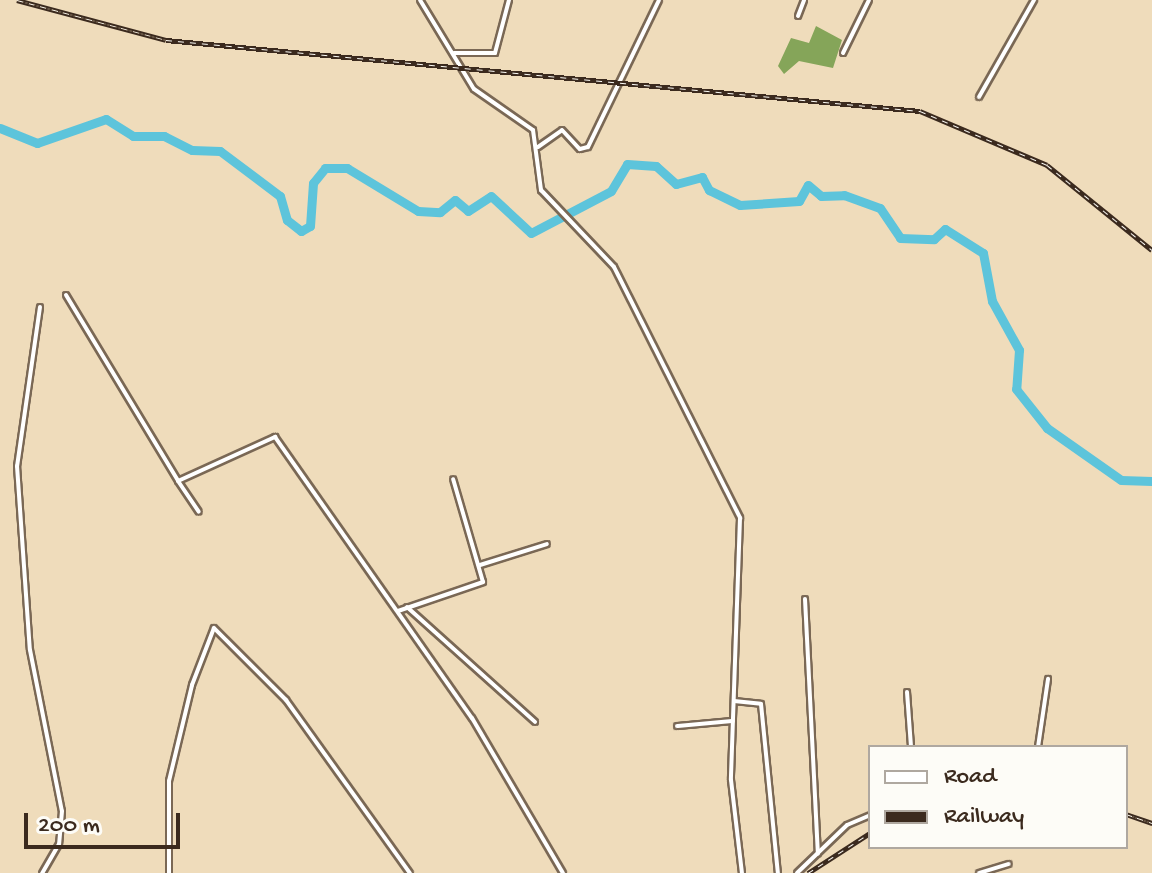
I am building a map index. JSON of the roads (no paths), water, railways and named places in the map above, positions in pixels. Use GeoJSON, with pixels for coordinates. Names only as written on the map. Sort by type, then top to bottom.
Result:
{"type":"FeatureCollection","features":[{"type":"Feature","properties":{"kind":"street"},"geometry":{"type":"LineString","coordinates":[[420,0],[474,89],[528,123],[537,147],[538,184],[570,218],[629,292],[740,518],[733,721],[742,873]]}},
{"type":"Feature","properties":{"kind":"street"},"geometry":{"type":"LineString","coordinates":[[454,53],[495,53],[509,0]]}},
{"type":"Feature","properties":{"kind":"street"},"geometry":{"type":"LineString","coordinates":[[537,147],[562,130],[580,149],[588,147],[659,0]]}},
{"type":"Feature","properties":{"kind":"street"},"geometry":{"type":"LineString","coordinates":[[798,16],[804,0]]}},
{"type":"Feature","properties":{"kind":"street"},"geometry":{"type":"LineString","coordinates":[[843,53],[869,0]]}},
{"type":"Feature","properties":{"kind":"street"},"geometry":{"type":"LineString","coordinates":[[979,97],[1034,0]]}},
{"type":"Feature","properties":{"kind":"street"},"geometry":{"type":"LineString","coordinates":[[66,295],[199,512]]}},
{"type":"Feature","properties":{"kind":"street"},"geometry":{"type":"LineString","coordinates":[[40,307],[17,466],[30,650],[62,811],[59,844],[45,872]]}},
{"type":"Feature","properties":{"kind":"street"},"geometry":{"type":"LineString","coordinates":[[178,481],[275,437],[398,611],[528,806],[563,873]]}},
{"type":"Feature","properties":{"kind":"street"},"geometry":{"type":"LineString","coordinates":[[398,611],[481,584],[480,565],[453,479]]}},
{"type":"Feature","properties":{"kind":"street"},"geometry":{"type":"LineString","coordinates":[[480,565],[547,544]]}},
{"type":"Feature","properties":{"kind":"street"},"geometry":{"type":"LineString","coordinates":[[805,599],[818,854]]}},
{"type":"Feature","properties":{"kind":"street"},"geometry":{"type":"LineString","coordinates":[[407,607],[535,722]]}},
{"type":"Feature","properties":{"kind":"street"},"geometry":{"type":"LineString","coordinates":[[169,873],[169,781],[192,685],[214,628],[286,700],[410,873]]}},
{"type":"Feature","properties":{"kind":"street"},"geometry":{"type":"LineString","coordinates":[[1038,745],[1048,679]]}},
{"type":"Feature","properties":{"kind":"street"},"geometry":{"type":"LineString","coordinates":[[907,692],[911,745]]}},
{"type":"Feature","properties":{"kind":"street"},"geometry":{"type":"LineString","coordinates":[[734,701],[761,704],[778,873]]}},
{"type":"Feature","properties":{"kind":"street"},"geometry":{"type":"LineString","coordinates":[[677,726],[733,721]]}},
{"type":"Feature","properties":{"kind":"street"},"geometry":{"type":"LineString","coordinates":[[797,873],[847,825],[868,816]]}},
{"type":"Feature","properties":{"kind":"street"},"geometry":{"type":"LineString","coordinates":[[979,873],[1009,864]]}},
{"type":"Feature","properties":{"kind":"waterway"},"geometry":{"type":"LineString","coordinates":[[0,128],[37,143],[106,119],[133,136],[164,136],[192,150],[220,151],[280,196],[287,220],[301,231],[310,226],[313,183],[325,168],[347,168],[418,211],[440,212],[455,200],[468,211],[491,196],[531,233],[611,191],[627,164],[656,166],[676,184],[702,177],[709,190],[740,205],[799,201],[808,185],[821,196],[844,195],[880,208],[900,238],[934,239],[945,229],[983,253],[992,301],[1019,350],[1016,389],[1047,428],[1121,480],[1152,481]]}},
{"type":"Feature","properties":{"kind":"railway"},"geometry":{"type":"LineString","coordinates":[[17,0],[166,40],[920,111],[1047,165],[1152,250]]}},
{"type":"Feature","properties":{"kind":"railway"},"geometry":{"type":"LineString","coordinates":[[1128,815],[1152,823]]}},
{"type":"Feature","properties":{"kind":"railway"},"geometry":{"type":"LineString","coordinates":[[808,873],[868,834]]}}]}
